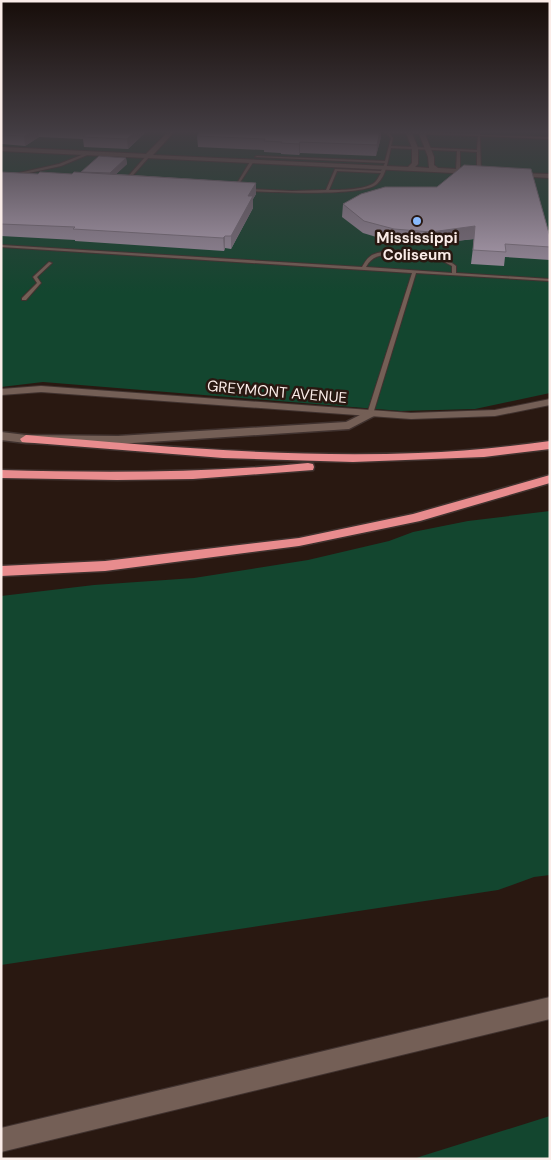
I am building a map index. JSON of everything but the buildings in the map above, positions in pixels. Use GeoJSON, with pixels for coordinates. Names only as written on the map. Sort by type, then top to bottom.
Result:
{"type":"FeatureCollection","features":[{"type":"Feature","properties":{"kind":"highway"},"geometry":{"type":"LineString","coordinates":[[26,439],[286,458],[392,459]]}},
{"type":"Feature","properties":{"kind":"highway"},"geometry":{"type":"LineString","coordinates":[[1,474],[111,477],[203,475],[297,469],[392,459],[494,453],[550,445]]}},
{"type":"Feature","properties":{"kind":"highway"},"geometry":{"type":"LineString","coordinates":[[1,571],[106,566],[299,542],[415,518],[550,479]]}},
{"type":"Feature","properties":{"kind":"main road"},"geometry":{"type":"LineString","coordinates":[[1,436],[26,439],[118,440],[349,424],[370,414]]}},
{"type":"Feature","properties":{"kind":"street","name":"GREYMONT AVENUE"},"geometry":{"type":"LineString","coordinates":[[1,392],[41,389],[370,414],[440,416],[515,410],[550,402]]}},
{"type":"Feature","properties":{"kind":"street"},"geometry":{"type":"LineString","coordinates":[[1,1140],[550,1008]]}},
{"type":"Feature","properties":{"kind":"lane"},"geometry":{"type":"LineString","coordinates":[[236,185],[233,189],[292,192],[327,190],[342,192],[370,185]]}},
{"type":"Feature","properties":{"kind":"lane"},"geometry":{"type":"LineString","coordinates":[[327,190],[329,185]]}},
{"type":"Feature","properties":{"kind":"lane"},"geometry":{"type":"LineString","coordinates":[[1,246],[550,280]]}},
{"type":"Feature","properties":{"kind":"lane"},"geometry":{"type":"LineString","coordinates":[[364,268],[368,260],[374,256],[390,253],[422,255],[438,257],[449,261],[454,266],[454,274]]}},
{"type":"Feature","properties":{"kind":"lane"},"geometry":{"type":"LineString","coordinates":[[24,299],[39,283],[35,277],[50,263]]}},
{"type":"Feature","properties":{"kind":"lane"},"geometry":{"type":"LineString","coordinates":[[370,414],[415,271]]}},
{"type":"Feature","properties":{"kind":"green space"},"geometry":{"type":"Polygon","coordinates":[[[1,185],[550,185],[550,393],[475,409],[401,411],[43,382],[1,387],[1,185]]]}},
{"type":"Feature","properties":{"kind":"green space"},"geometry":{"type":"Polygon","coordinates":[[[550,511],[550,875],[534,877],[498,890],[1,965],[1,596],[94,585],[194,578],[308,560],[389,541],[413,532],[468,521],[550,511]]]}},
{"type":"Feature","properties":{"kind":"green space"},"geometry":{"type":"Polygon","coordinates":[[[550,1116],[550,1159],[414,1159],[422,1156],[550,1116]]]}},
{"type":"Feature","properties":{"kind":"place","name":"Mississippi Coliseum"},"geometry":{"type":"Point","coordinates":[417,221]}}]}
